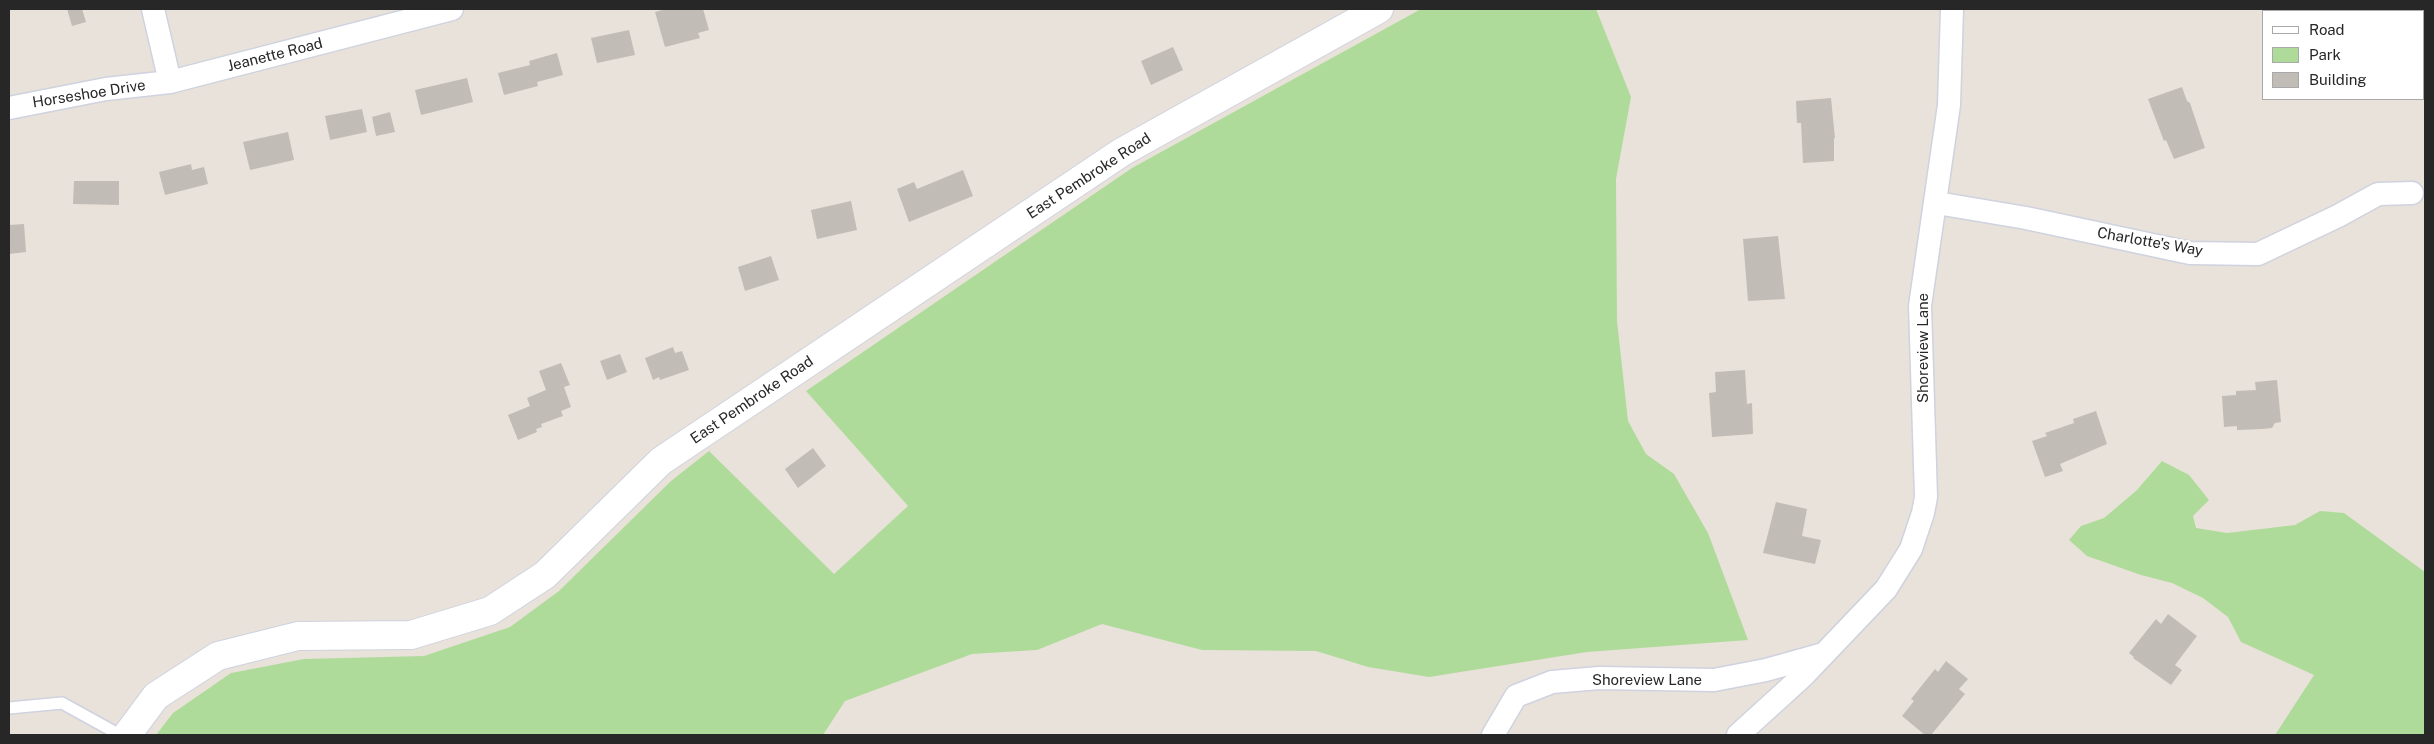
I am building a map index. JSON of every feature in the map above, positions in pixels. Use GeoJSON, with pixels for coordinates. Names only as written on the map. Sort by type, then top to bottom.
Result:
{"type":"FeatureCollection","features":[{"type":"Feature","properties":{"kind":"street"},"geometry":{"type":"LineString","coordinates":[[153,9],[170,82]]}},
{"type":"Feature","properties":{"kind":"street","name":"Jeanette Road"},"geometry":{"type":"LineString","coordinates":[[170,82],[452,9]]}},
{"type":"Feature","properties":{"kind":"street","name":"East Pembroke Road"},"geometry":{"type":"LineString","coordinates":[[127,735],[156,696],[218,656],[298,636],[411,636],[490,611],[545,576],[662,461],[678,450],[1122,152],[1379,9]]}},
{"type":"Feature","properties":{"kind":"street","name":"Shoreview Lane"},"geometry":{"type":"LineString","coordinates":[[1738,735],[1804,675],[1886,589],[1911,549],[1923,513],[1926,497],[1920,306],[1937,203],[1949,105],[1952,9]]}},
{"type":"Feature","properties":{"kind":"street","name":"Horseshoe Drive"},"geometry":{"type":"LineString","coordinates":[[9,108],[106,89],[170,82]]}},
{"type":"Feature","properties":{"kind":"street","name":"Charlotte's Way"},"geometry":{"type":"LineString","coordinates":[[1937,203],[2026,218],[2190,253],[2258,254],[2338,216],[2378,194],[2412,193]]}},
{"type":"Feature","properties":{"kind":"street","name":"Shoreview Lane"},"geometry":{"type":"LineString","coordinates":[[1493,735],[1516,696],[1552,682],[1599,678],[1714,680],[1766,670],[1823,654]]}},
{"type":"Feature","properties":{"kind":"lane"},"geometry":{"type":"LineString","coordinates":[[9,708],[62,703],[120,735]]}},
{"type":"Feature","properties":{"kind":"green space"},"geometry":{"type":"Polygon","coordinates":[[[1421,9],[1596,9],[1631,97],[1616,179],[1617,321],[1628,421],[1646,454],[1674,474],[1708,533],[1748,640],[1587,652],[1429,677],[1368,667],[1316,651],[1202,650],[1102,624],[1037,650],[972,654],[845,701],[823,735],[156,735],[173,713],[231,673],[304,659],[424,656],[510,627],[559,591],[671,481],[709,451],[834,574],[908,506],[806,391],[1132,168],[1421,9]]]}},
{"type":"Feature","properties":{"kind":"green space"},"geometry":{"type":"Polygon","coordinates":[[[2162,461],[2189,475],[2209,500],[2193,516],[2196,528],[2227,533],[2295,525],[2320,511],[2344,513],[2425,572],[2425,735],[2275,735],[2314,675],[2241,642],[2228,617],[2203,598],[2172,583],[2141,575],[2087,556],[2069,540],[2081,526],[2104,518],[2136,491],[2162,461]]]}},
{"type":"Feature","properties":{"kind":"building"},"geometry":{"type":"Polygon","coordinates":[[[67,9],[82,9],[86,22],[72,26],[67,9]]]}},
{"type":"Feature","properties":{"kind":"building"},"geometry":{"type":"Polygon","coordinates":[[[666,9],[703,9],[709,30],[698,33],[700,38],[665,47],[655,12],[666,9]]]}},
{"type":"Feature","properties":{"kind":"building"},"geometry":{"type":"Polygon","coordinates":[[[629,30],[635,55],[597,63],[591,38],[629,30]]]}},
{"type":"Feature","properties":{"kind":"building"},"geometry":{"type":"Polygon","coordinates":[[[1173,47],[1183,70],[1151,85],[1141,61],[1173,47]]]}},
{"type":"Feature","properties":{"kind":"building"},"geometry":{"type":"Polygon","coordinates":[[[557,53],[563,75],[537,82],[538,86],[504,95],[498,73],[530,65],[529,61],[557,53]]]}},
{"type":"Feature","properties":{"kind":"building"},"geometry":{"type":"Polygon","coordinates":[[[467,78],[473,102],[421,115],[415,90],[467,78]]]}},
{"type":"Feature","properties":{"kind":"building"},"geometry":{"type":"Polygon","coordinates":[[[2182,87],[2187,101],[2190,103],[2205,148],[2174,159],[2166,140],[2164,141],[2148,99],[2182,87]]]}},
{"type":"Feature","properties":{"kind":"building"},"geometry":{"type":"Polygon","coordinates":[[[1831,98],[1835,138],[1834,161],[1803,163],[1801,123],[1797,123],[1796,101],[1831,98]]]}},
{"type":"Feature","properties":{"kind":"building"},"geometry":{"type":"Polygon","coordinates":[[[362,109],[367,132],[330,140],[325,116],[362,109]]]}},
{"type":"Feature","properties":{"kind":"building"},"geometry":{"type":"Polygon","coordinates":[[[390,112],[395,132],[376,136],[372,117],[390,112]]]}},
{"type":"Feature","properties":{"kind":"building"},"geometry":{"type":"Polygon","coordinates":[[[288,132],[294,160],[250,170],[243,142],[288,132]]]}},
{"type":"Feature","properties":{"kind":"building"},"geometry":{"type":"Polygon","coordinates":[[[191,164],[192,170],[204,167],[208,184],[165,195],[159,172],[191,164]]]}},
{"type":"Feature","properties":{"kind":"building"},"geometry":{"type":"Polygon","coordinates":[[[963,170],[973,196],[909,222],[897,189],[914,182],[917,189],[963,170]]]}},
{"type":"Feature","properties":{"kind":"building"},"geometry":{"type":"Polygon","coordinates":[[[74,181],[119,181],[119,205],[73,204],[74,181]]]}},
{"type":"Feature","properties":{"kind":"building"},"geometry":{"type":"Polygon","coordinates":[[[851,201],[857,230],[817,239],[811,210],[851,201]]]}},
{"type":"Feature","properties":{"kind":"building"},"geometry":{"type":"Polygon","coordinates":[[[24,224],[26,252],[9,254],[9,225],[24,224]]]}},
{"type":"Feature","properties":{"kind":"building"},"geometry":{"type":"Polygon","coordinates":[[[1778,236],[1785,299],[1748,301],[1743,239],[1778,236]]]}},
{"type":"Feature","properties":{"kind":"building"},"geometry":{"type":"Polygon","coordinates":[[[771,256],[779,280],[745,291],[738,267],[771,256]]]}},
{"type":"Feature","properties":{"kind":"building"},"geometry":{"type":"Polygon","coordinates":[[[673,347],[675,353],[682,351],[689,370],[660,380],[659,377],[653,380],[645,358],[673,347]]]}},
{"type":"Feature","properties":{"kind":"building"},"geometry":{"type":"Polygon","coordinates":[[[620,354],[627,372],[607,380],[600,361],[620,354]]]}},
{"type":"Feature","properties":{"kind":"building"},"geometry":{"type":"Polygon","coordinates":[[[561,363],[570,385],[564,387],[571,407],[561,411],[563,416],[541,424],[542,427],[536,429],[537,432],[518,440],[508,415],[530,406],[527,398],[546,390],[539,371],[561,363]]]}},
{"type":"Feature","properties":{"kind":"building"},"geometry":{"type":"Polygon","coordinates":[[[1745,370],[1747,404],[1752,403],[1753,434],[1712,437],[1709,393],[1716,392],[1715,372],[1745,370]]]}},
{"type":"Feature","properties":{"kind":"building"},"geometry":{"type":"Polygon","coordinates":[[[2277,380],[2281,422],[2275,423],[2272,428],[2263,429],[2237,430],[2237,426],[2224,427],[2222,396],[2236,395],[2236,391],[2256,390],[2255,382],[2277,380]]]}},
{"type":"Feature","properties":{"kind":"building"},"geometry":{"type":"Polygon","coordinates":[[[2096,411],[2107,444],[2060,464],[2063,471],[2045,477],[2032,441],[2047,436],[2045,433],[2074,423],[2073,419],[2096,411]]]}},
{"type":"Feature","properties":{"kind":"building"},"geometry":{"type":"Polygon","coordinates":[[[813,448],[826,466],[798,488],[785,469],[813,448]]]}},
{"type":"Feature","properties":{"kind":"building"},"geometry":{"type":"Polygon","coordinates":[[[1776,502],[1807,509],[1802,536],[1821,540],[1815,564],[1763,553],[1776,502]]]}},
{"type":"Feature","properties":{"kind":"building"},"geometry":{"type":"Polygon","coordinates":[[[2168,614],[2197,636],[2175,665],[2182,670],[2171,685],[2133,658],[2129,653],[2156,619],[2161,624],[2168,614]]]}},
{"type":"Feature","properties":{"kind":"building"},"geometry":{"type":"Polygon","coordinates":[[[1946,661],[1968,679],[1959,689],[1965,694],[1931,735],[1925,735],[1902,716],[1914,701],[1911,699],[1935,669],[1938,672],[1946,661]]]}}]}
